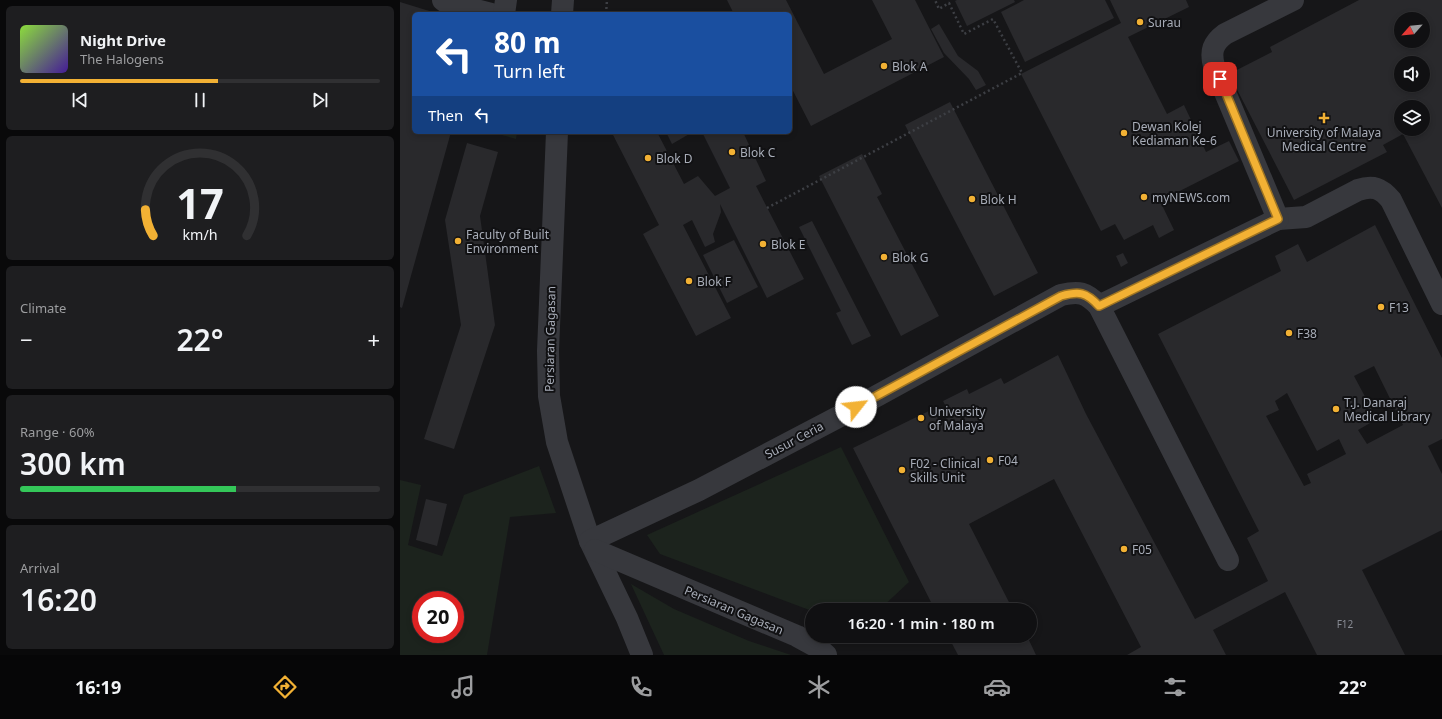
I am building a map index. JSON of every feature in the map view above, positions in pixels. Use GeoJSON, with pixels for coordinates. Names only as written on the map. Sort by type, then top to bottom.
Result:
{"type":"FeatureCollection","features":[{"type":"Feature","properties":{"kind":"street"},"geometry":{"type":"LineString","coordinates":[[443,0],[484,12]]}},
{"type":"Feature","properties":{"kind":"street"},"geometry":{"type":"LineString","coordinates":[[504,12],[506,0]]}},
{"type":"Feature","properties":{"kind":"street"},"geometry":{"type":"LineString","coordinates":[[562,12],[563,0]]}},
{"type":"Feature","properties":{"kind":"street"},"geometry":{"type":"LineString","coordinates":[[1278,219],[1214,66],[1212,57],[1213,47],[1217,40],[1225,34],[1293,0]]}},
{"type":"Feature","properties":{"kind":"street","name":"Persiaran Gagasan"},"geometry":{"type":"LineString","coordinates":[[557,134],[548,350],[549,396],[557,442],[593,545],[797,636],[817,647],[826,655]]}},
{"type":"Feature","properties":{"kind":"street"},"geometry":{"type":"LineString","coordinates":[[1228,560],[1099,306],[1278,219],[1306,217],[1358,190],[1367,187],[1377,188],[1385,193],[1391,200],[1442,304]]}},
{"type":"Feature","properties":{"kind":"street","name":"Susur Ceria"},"geometry":{"type":"LineString","coordinates":[[593,545],[842,415],[1061,296],[1078,293],[1085,294],[1099,306]]}},
{"type":"Feature","properties":{"kind":"street"},"geometry":{"type":"LineString","coordinates":[[593,545],[627,618],[642,655]]}},
{"type":"Feature","properties":{"kind":"path"},"geometry":{"type":"LineString","coordinates":[[606,12],[607,0]]}},
{"type":"Feature","properties":{"kind":"path"},"geometry":{"type":"LineString","coordinates":[[767,208],[1022,74],[993,19],[964,34],[949,3],[939,8],[935,0]]}},
{"type":"Feature","properties":{"kind":"shaded area"},"geometry":{"type":"Polygon","coordinates":[[[498,134],[517,134],[516,139],[498,134]]]}},
{"type":"Feature","properties":{"kind":"shaded area"},"geometry":{"type":"Polygon","coordinates":[[[841,447],[909,582],[886,603],[805,603],[805,608],[660,554],[647,535],[841,447]]]}},
{"type":"Feature","properties":{"kind":"shaded area"},"geometry":{"type":"Polygon","coordinates":[[[539,466],[556,513],[510,517],[487,655],[400,655],[400,480],[421,485],[408,545],[442,556],[464,495],[539,466]]]}},
{"type":"Feature","properties":{"kind":"shaded area"},"geometry":{"type":"Polygon","coordinates":[[[631,584],[674,609],[749,641],[791,655],[664,655],[631,584]]]}},
{"type":"Feature","properties":{"kind":"building","name":"Blok A"},"geometry":{"type":"Polygon","coordinates":[[[727,0],[786,0],[824,74],[892,39],[872,0],[915,0],[944,57],[811,126],[792,89],[792,12],[733,12],[727,0]]]}},
{"type":"Feature","properties":{"kind":"building"},"geometry":{"type":"Polygon","coordinates":[[[1014,0],[1015,2],[967,26],[955,1],[1014,0]]]}},
{"type":"Feature","properties":{"kind":"building"},"geometry":{"type":"Polygon","coordinates":[[[1024,0],[1105,0],[1114,18],[1025,62],[1001,12],[1024,0]]]}},
{"type":"Feature","properties":{"kind":"building","name":"Dewan Kolej Kediaman Ke-6"},"geometry":{"type":"Polygon","coordinates":[[[1110,0],[1186,0],[1189,7],[1128,37],[1167,114],[1184,105],[1206,152],[1229,141],[1239,161],[1160,201],[1174,230],[1159,238],[1153,225],[1124,240],[1115,224],[1101,231],[1021,74],[1121,23],[1110,0]]]}},
{"type":"Feature","properties":{"kind":"building","name":"University of Malaya Medical Centre"},"geometry":{"type":"Polygon","coordinates":[[[1359,0],[1442,0],[1442,208],[1404,136],[1430,136],[1430,100],[1394,100],[1394,136],[1399,136],[1383,145],[1387,152],[1294,200],[1229,74],[1272,52],[1270,47],[1359,0]]]}},
{"type":"Feature","properties":{"kind":"building"},"geometry":{"type":"Polygon","coordinates":[[[400,2],[432,12],[412,12],[412,134],[450,134],[402,308],[400,307],[400,2]]]}},
{"type":"Feature","properties":{"kind":"building"},"geometry":{"type":"Polygon","coordinates":[[[939,24],[958,56],[978,71],[986,85],[976,90],[969,79],[944,53],[931,29],[939,24]]]}},
{"type":"Feature","properties":{"kind":"building","name":"Blok H"},"geometry":{"type":"Polygon","coordinates":[[[950,102],[1038,273],[994,296],[905,125],[950,102]]]}},
{"type":"Feature","properties":{"kind":"building"},"geometry":{"type":"Polygon","coordinates":[[[613,134],[658,134],[684,184],[698,176],[715,196],[730,188],[703,134],[744,134],[766,181],[756,186],[804,279],[767,298],[720,204],[721,212],[713,234],[715,242],[705,247],[692,220],[683,225],[731,318],[696,336],[643,234],[659,225],[613,134]]]}},
{"type":"Feature","properties":{"kind":"building"},"geometry":{"type":"Polygon","coordinates":[[[667,134],[689,134],[672,144],[667,134]]]}},
{"type":"Feature","properties":{"kind":"building"},"geometry":{"type":"Polygon","coordinates":[[[467,143],[498,152],[480,216],[495,325],[454,449],[424,439],[461,325],[445,220],[467,143]]]}},
{"type":"Feature","properties":{"kind":"building","name":"Blok G"},"geometry":{"type":"Polygon","coordinates":[[[862,154],[882,194],[877,197],[939,316],[901,336],[819,176],[862,154]]]}},
{"type":"Feature","properties":{"kind":"building"},"geometry":{"type":"Polygon","coordinates":[[[812,221],[871,336],[852,345],[836,313],[841,311],[799,227],[812,221]]]}},
{"type":"Feature","properties":{"kind":"building"},"geometry":{"type":"Polygon","coordinates":[[[1375,225],[1442,358],[1442,439],[1428,446],[1442,474],[1442,530],[1362,570],[1405,655],[1317,655],[1285,592],[1213,630],[1226,655],[1127,655],[1141,647],[1054,479],[969,524],[1009,603],[931,603],[853,448],[933,409],[940,422],[951,416],[943,401],[967,389],[969,394],[1001,378],[1004,384],[1058,355],[1086,414],[1195,619],[1268,581],[1247,538],[1259,531],[1158,334],[1281,271],[1275,256],[1298,244],[1307,262],[1375,225]],[[1374,366],[1354,376],[1377,419],[1358,430],[1367,444],[1403,425],[1374,366]],[[1287,393],[1275,401],[1279,410],[1266,416],[1304,486],[1311,483],[1307,474],[1346,454],[1339,439],[1317,451],[1287,393]]]}},
{"type":"Feature","properties":{"kind":"building"},"geometry":{"type":"Polygon","coordinates":[[[734,240],[758,287],[727,303],[703,255],[734,240]]]}},
{"type":"Feature","properties":{"kind":"building"},"geometry":{"type":"Polygon","coordinates":[[[1123,253],[1128,263],[1121,267],[1116,256],[1123,253]]]}},
{"type":"Feature","properties":{"kind":"building"},"geometry":{"type":"Polygon","coordinates":[[[426,499],[447,504],[437,546],[416,540],[426,499]]]}},
{"type":"Feature","properties":{"kind":"building"},"geometry":{"type":"Polygon","coordinates":[[[952,643],[1030,643],[1036,655],[958,655],[952,643]]]}},
{"type":"Feature","properties":{"kind":"place","name":"Surau"},"geometry":{"type":"Point","coordinates":[1140,22]}},
{"type":"Feature","properties":{"kind":"place","name":"Blok A"},"geometry":{"type":"Point","coordinates":[884,66]}},
{"type":"Feature","properties":{"kind":"place","name":"University of Malaya Medical Centre"},"geometry":{"type":"Point","coordinates":[1324,118]}},
{"type":"Feature","properties":{"kind":"place","name":"Dewan Kolej Kediaman Ke-6"},"geometry":{"type":"Point","coordinates":[1124,133]}},
{"type":"Feature","properties":{"kind":"place","name":"Blok C"},"geometry":{"type":"Point","coordinates":[732,152]}},
{"type":"Feature","properties":{"kind":"place","name":"Blok D"},"geometry":{"type":"Point","coordinates":[648,158]}},
{"type":"Feature","properties":{"kind":"place","name":"myNEWS.com"},"geometry":{"type":"Point","coordinates":[1144,197]}},
{"type":"Feature","properties":{"kind":"place","name":"Blok H"},"geometry":{"type":"Point","coordinates":[972,199]}},
{"type":"Feature","properties":{"kind":"place","name":"Faculty of Built Environment"},"geometry":{"type":"Point","coordinates":[458,241]}},
{"type":"Feature","properties":{"kind":"place","name":"Blok E"},"geometry":{"type":"Point","coordinates":[763,244]}},
{"type":"Feature","properties":{"kind":"place","name":"Blok G"},"geometry":{"type":"Point","coordinates":[884,257]}},
{"type":"Feature","properties":{"kind":"place","name":"Blok F"},"geometry":{"type":"Point","coordinates":[689,281]}},
{"type":"Feature","properties":{"kind":"place","name":"F13"},"geometry":{"type":"Point","coordinates":[1381,307]}},
{"type":"Feature","properties":{"kind":"place","name":"F38"},"geometry":{"type":"Point","coordinates":[1289,333]}},
{"type":"Feature","properties":{"kind":"place","name":"T.J. Danaraj Medical Library"},"geometry":{"type":"Point","coordinates":[1336,409]}},
{"type":"Feature","properties":{"kind":"place","name":"University of Malaya"},"geometry":{"type":"Point","coordinates":[921,418]}},
{"type":"Feature","properties":{"kind":"place","name":"F04"},"geometry":{"type":"Point","coordinates":[990,460]}},
{"type":"Feature","properties":{"kind":"place","name":"F02 - Clinical Skills Unit"},"geometry":{"type":"Point","coordinates":[902,470]}},
{"type":"Feature","properties":{"kind":"place","name":"F05"},"geometry":{"type":"Point","coordinates":[1124,549]}},
{"type":"Feature","properties":{"kind":"route"},"geometry":{"type":"LineString","coordinates":[[856,407],[1061,296],[1070,293],[1085,294],[1099,306],[1278,219],[1220,79]]}}]}
